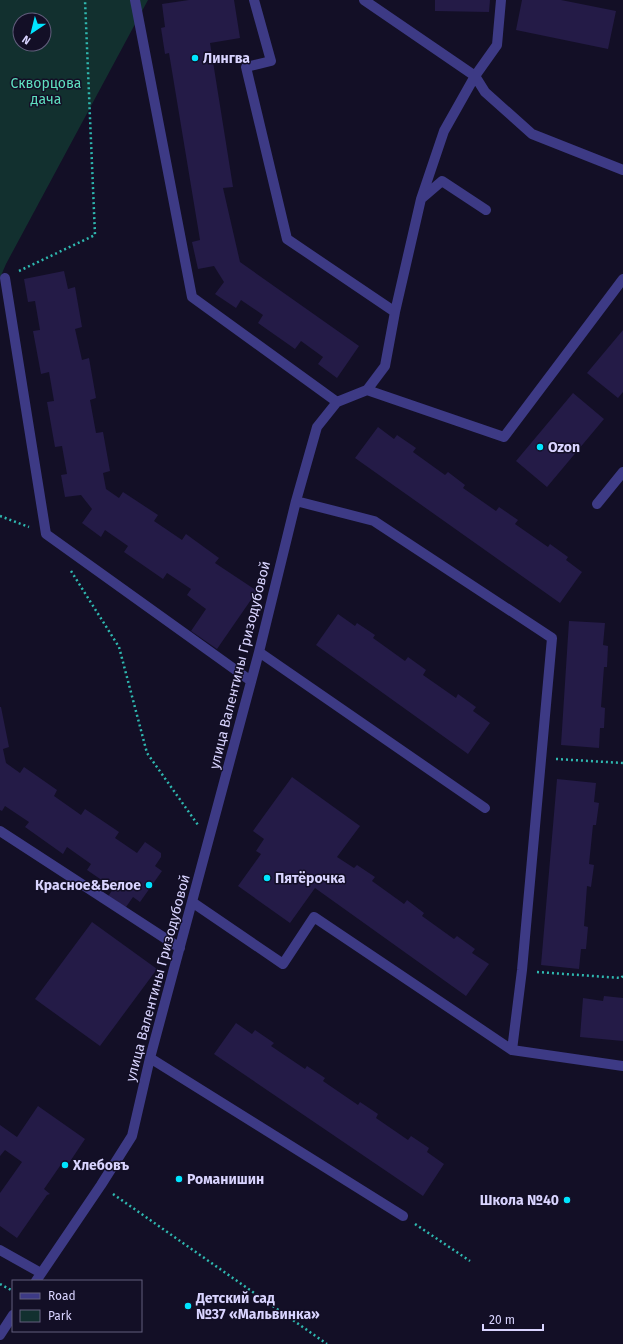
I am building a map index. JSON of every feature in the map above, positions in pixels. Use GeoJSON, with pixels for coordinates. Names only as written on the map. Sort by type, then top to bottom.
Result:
{"type":"FeatureCollection","features":[{"type":"Feature","properties":{"kind":"street"},"geometry":{"type":"LineString","coordinates":[[135,0],[192,297],[337,402]]}},
{"type":"Feature","properties":{"kind":"street"},"geometry":{"type":"LineString","coordinates":[[254,0],[271,62],[246,67],[287,239],[395,312]]}},
{"type":"Feature","properties":{"kind":"street"},"geometry":{"type":"LineString","coordinates":[[364,0],[475,76],[485,92],[532,134],[623,170]]}},
{"type":"Feature","properties":{"kind":"street"},"geometry":{"type":"LineString","coordinates":[[501,0],[497,45],[475,76],[444,131],[421,199],[395,312],[385,366],[367,390],[504,437],[623,279]]}},
{"type":"Feature","properties":{"kind":"street"},"geometry":{"type":"LineString","coordinates":[[421,199],[442,181],[486,210]]}},
{"type":"Feature","properties":{"kind":"street"},"geometry":{"type":"LineString","coordinates":[[5,278],[46,534],[251,681]]}},
{"type":"Feature","properties":{"kind":"street","name":"улица Валентины Гризодубовой"},"geometry":{"type":"LineString","coordinates":[[39,1277],[132,1136],[150,1058],[209,841],[259,652],[296,501],[317,427],[337,402],[367,390]]}},
{"type":"Feature","properties":{"kind":"street"},"geometry":{"type":"LineString","coordinates":[[597,504],[623,472]]}},
{"type":"Feature","properties":{"kind":"street"},"geometry":{"type":"LineString","coordinates":[[296,501],[374,521],[552,638],[522,970],[512,1050]]}},
{"type":"Feature","properties":{"kind":"street"},"geometry":{"type":"LineString","coordinates":[[259,652],[485,808]]}},
{"type":"Feature","properties":{"kind":"street"},"geometry":{"type":"LineString","coordinates":[[0,831],[180,948]]}},
{"type":"Feature","properties":{"kind":"street"},"geometry":{"type":"LineString","coordinates":[[192,902],[284,964],[314,917],[512,1050],[623,1066]]}},
{"type":"Feature","properties":{"kind":"street"},"geometry":{"type":"LineString","coordinates":[[150,1058],[403,1216]]}},
{"type":"Feature","properties":{"kind":"street"},"geometry":{"type":"LineString","coordinates":[[0,1250],[39,1277]]}},
{"type":"Feature","properties":{"kind":"street"},"geometry":{"type":"LineString","coordinates":[[0,1335],[12,1317]]}},
{"type":"Feature","properties":{"kind":"path"},"geometry":{"type":"LineString","coordinates":[[5,278],[95,235],[85,0]]}},
{"type":"Feature","properties":{"kind":"path"},"geometry":{"type":"LineString","coordinates":[[0,516],[46,534]]}},
{"type":"Feature","properties":{"kind":"path"},"geometry":{"type":"LineString","coordinates":[[68,567],[119,647],[147,753],[209,841]]}},
{"type":"Feature","properties":{"kind":"path"},"geometry":{"type":"LineString","coordinates":[[540,758],[623,763]]}},
{"type":"Feature","properties":{"kind":"path"},"geometry":{"type":"LineString","coordinates":[[522,970],[621,978],[623,976]]}},
{"type":"Feature","properties":{"kind":"path"},"geometry":{"type":"LineString","coordinates":[[101,1185],[327,1344]]}},
{"type":"Feature","properties":{"kind":"path"},"geometry":{"type":"LineString","coordinates":[[403,1216],[470,1261]]}},
{"type":"Feature","properties":{"kind":"path"},"geometry":{"type":"LineString","coordinates":[[0,1284],[12,1290]]}},
{"type":"Feature","properties":{"kind":"green space","name":"Скворцова дача"},"geometry":{"type":"Polygon","coordinates":[[[0,0],[148,0],[6,264],[0,278],[0,0]]]}},
{"type":"Feature","properties":{"kind":"building"},"geometry":{"type":"Polygon","coordinates":[[[189,0],[234,0],[240,38],[210,43],[233,187],[223,188],[240,262],[359,346],[337,378],[318,364],[323,357],[301,341],[295,349],[258,323],[263,315],[241,300],[236,308],[215,294],[224,282],[214,266],[198,269],[192,242],[200,240],[169,53],[165,54],[161,28],[165,27],[162,4],[189,0]]]}},
{"type":"Feature","properties":{"kind":"building"},"geometry":{"type":"Polygon","coordinates":[[[435,0],[490,0],[489,12],[435,11],[435,0]]]}},
{"type":"Feature","properties":{"kind":"building"},"geometry":{"type":"Polygon","coordinates":[[[522,0],[561,0],[616,11],[608,49],[516,30],[522,0]]]}},
{"type":"Feature","properties":{"kind":"building"},"geometry":{"type":"Polygon","coordinates":[[[64,271],[68,289],[75,287],[82,327],[75,329],[82,360],[89,358],[96,398],[90,400],[96,433],[103,432],[110,471],[103,473],[106,489],[119,498],[123,492],[158,515],[154,521],[182,540],[186,534],[219,558],[215,563],[257,591],[217,649],[191,631],[206,609],[187,595],[191,589],[167,573],[163,579],[124,552],[128,546],[105,530],[101,537],[82,523],[92,509],[81,495],[65,497],[61,475],[67,474],[62,446],[55,447],[47,402],[54,401],[49,372],[41,374],[33,331],[40,330],[35,301],[28,302],[24,279],[64,271]]]}},
{"type":"Feature","properties":{"kind":"building"},"geometry":{"type":"Polygon","coordinates":[[[623,330],[623,392],[618,398],[587,373],[623,330]]]}},
{"type":"Feature","properties":{"kind":"building"},"geometry":{"type":"Polygon","coordinates":[[[573,393],[604,419],[547,487],[516,461],[573,393]]]}},
{"type":"Feature","properties":{"kind":"building"},"geometry":{"type":"Polygon","coordinates":[[[378,427],[394,439],[397,435],[416,448],[413,452],[445,475],[448,472],[465,485],[463,488],[496,511],[499,507],[518,520],[515,524],[548,547],[550,544],[568,557],[566,560],[582,572],[560,603],[355,458],[378,427]]]}},
{"type":"Feature","properties":{"kind":"building"},"geometry":{"type":"Polygon","coordinates":[[[338,614],[355,626],[357,623],[375,635],[373,638],[405,661],[408,657],[426,670],[423,675],[456,698],[458,694],[476,707],[473,711],[490,723],[468,754],[316,645],[338,614]]]}},
{"type":"Feature","properties":{"kind":"building"},"geometry":{"type":"Polygon","coordinates":[[[569,621],[605,623],[603,645],[608,646],[607,667],[604,667],[601,707],[605,708],[604,728],[600,728],[599,748],[561,745],[569,621]]]}},
{"type":"Feature","properties":{"kind":"building"},"geometry":{"type":"Polygon","coordinates":[[[0,707],[9,747],[3,749],[6,763],[20,773],[24,767],[57,790],[54,796],[81,815],[85,809],[119,832],[115,838],[137,853],[145,842],[161,853],[161,857],[155,866],[162,871],[140,902],[133,897],[126,907],[107,898],[113,889],[87,870],[91,864],[67,847],[63,854],[25,827],[29,822],[5,806],[2,811],[0,810],[0,707]]]}},
{"type":"Feature","properties":{"kind":"building"},"geometry":{"type":"Polygon","coordinates":[[[292,777],[360,826],[337,857],[354,868],[357,865],[375,877],[372,881],[404,904],[407,900],[424,913],[422,916],[454,939],[457,936],[475,949],[472,953],[489,964],[466,996],[315,888],[290,923],[238,886],[261,854],[256,851],[264,839],[253,831],[292,777]]]}},
{"type":"Feature","properties":{"kind":"building"},"geometry":{"type":"Polygon","coordinates":[[[557,779],[596,783],[594,802],[599,803],[596,825],[593,825],[589,864],[594,865],[591,887],[587,886],[584,926],[588,927],[586,949],[581,949],[579,969],[541,965],[557,779]]]}},
{"type":"Feature","properties":{"kind":"building"},"geometry":{"type":"Polygon","coordinates":[[[92,922],[157,969],[100,1046],[35,999],[92,922]]]}},
{"type":"Feature","properties":{"kind":"building"},"geometry":{"type":"Polygon","coordinates":[[[604,996],[623,998],[623,1041],[580,1037],[583,998],[603,1001],[604,996]]]}},
{"type":"Feature","properties":{"kind":"building"},"geometry":{"type":"Polygon","coordinates":[[[236,1023],[252,1034],[255,1030],[274,1043],[271,1046],[305,1069],[307,1066],[325,1078],[323,1081],[358,1105],[360,1102],[378,1114],[376,1118],[408,1140],[411,1136],[429,1148],[427,1152],[444,1164],[423,1196],[214,1054],[236,1023]]]}},
{"type":"Feature","properties":{"kind":"building"},"geometry":{"type":"Polygon","coordinates":[[[38,1106],[85,1139],[69,1163],[69,1167],[62,1163],[44,1189],[50,1194],[47,1195],[17,1238],[0,1226],[0,1193],[22,1162],[5,1150],[0,1156],[0,1125],[17,1137],[38,1106]]]}},
{"type":"Feature","properties":{"kind":"place","name":"Лингва"},"geometry":{"type":"Point","coordinates":[195,58]}},
{"type":"Feature","properties":{"kind":"place","name":"Ozon"},"geometry":{"type":"Point","coordinates":[540,447]}},
{"type":"Feature","properties":{"kind":"place","name":"Пятёрочка"},"geometry":{"type":"Point","coordinates":[267,878]}},
{"type":"Feature","properties":{"kind":"place","name":"Красное&Белое"},"geometry":{"type":"Point","coordinates":[149,885]}},
{"type":"Feature","properties":{"kind":"place","name":"Хлебовъ"},"geometry":{"type":"Point","coordinates":[65,1165]}},
{"type":"Feature","properties":{"kind":"place","name":"Романишин"},"geometry":{"type":"Point","coordinates":[179,1179]}},
{"type":"Feature","properties":{"kind":"place","name":"Школа №40"},"geometry":{"type":"Point","coordinates":[567,1200]}},
{"type":"Feature","properties":{"kind":"place","name":"Детский сад №37 «Мальвинка»"},"geometry":{"type":"Point","coordinates":[188,1306]}}]}
